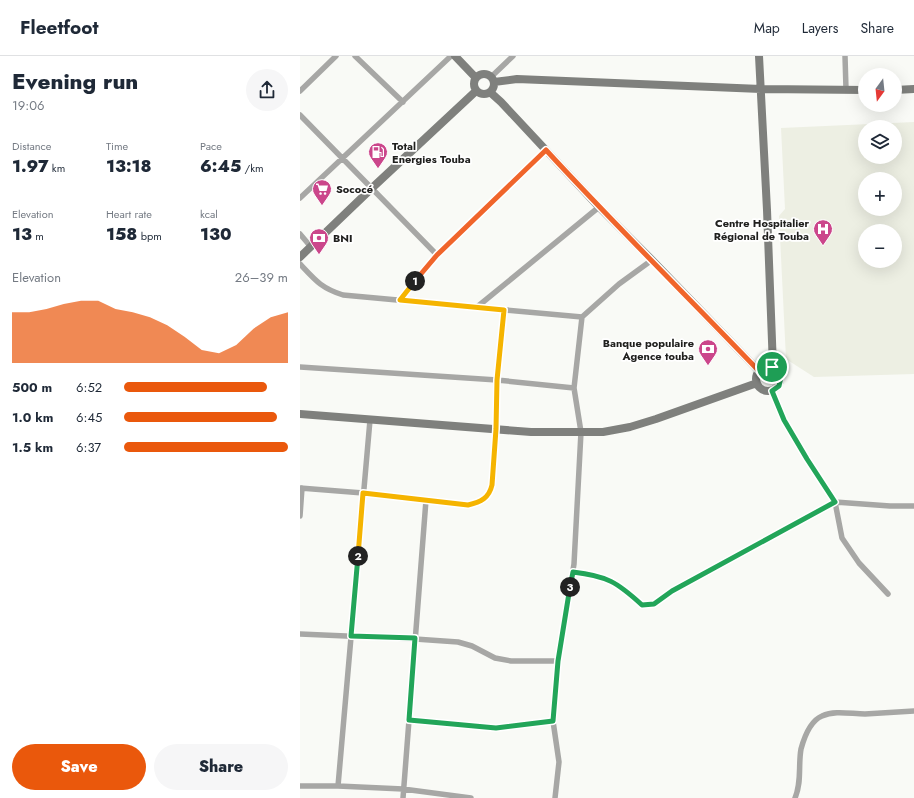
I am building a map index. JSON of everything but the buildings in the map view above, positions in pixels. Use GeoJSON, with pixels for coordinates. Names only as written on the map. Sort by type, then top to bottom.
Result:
{"type":"FeatureCollection","features":[{"type":"Feature","properties":{"kind":"street"},"geometry":{"type":"LineString","coordinates":[[300,91],[336,56]]}},
{"type":"Feature","properties":{"kind":"street"},"geometry":{"type":"LineString","coordinates":[[355,56],[403,102]]}},
{"type":"Feature","properties":{"kind":"street"},"geometry":{"type":"LineString","coordinates":[[300,198],[452,56]]}},
{"type":"Feature","properties":{"kind":"street"},"geometry":{"type":"LineString","coordinates":[[455,56],[476,78]]}},
{"type":"Feature","properties":{"kind":"street"},"geometry":{"type":"LineString","coordinates":[[513,56],[493,80],[493,90],[490,93],[483,95],[476,91],[473,84],[476,78],[483,74],[493,80],[517,78],[761,88],[858,90]]}},
{"type":"Feature","properties":{"kind":"street"},"geometry":{"type":"LineString","coordinates":[[759,56],[772,367]]}},
{"type":"Feature","properties":{"kind":"street"},"geometry":{"type":"LineString","coordinates":[[845,56],[846,89]]}},
{"type":"Feature","properties":{"kind":"street"},"geometry":{"type":"LineString","coordinates":[[902,90],[914,89]]}},
{"type":"Feature","properties":{"kind":"street"},"geometry":{"type":"LineString","coordinates":[[300,257],[476,91]]}},
{"type":"Feature","properties":{"kind":"street"},"geometry":{"type":"LineString","coordinates":[[490,93],[501,102],[599,207],[759,371]]}},
{"type":"Feature","properties":{"kind":"street"},"geometry":{"type":"LineString","coordinates":[[300,115],[437,255]]}},
{"type":"Feature","properties":{"kind":"street"},"geometry":{"type":"LineString","coordinates":[[400,300],[437,255],[546,150]]}},
{"type":"Feature","properties":{"kind":"street"},"geometry":{"type":"LineString","coordinates":[[477,308],[599,207]]}},
{"type":"Feature","properties":{"kind":"street"},"geometry":{"type":"LineString","coordinates":[[300,234],[311,247]]}},
{"type":"Feature","properties":{"kind":"street"},"geometry":{"type":"LineString","coordinates":[[555,798],[559,762],[553,721],[558,661],[573,572],[581,432],[574,388],[582,317],[619,284],[652,260]]}},
{"type":"Feature","properties":{"kind":"street"},"geometry":{"type":"LineString","coordinates":[[300,264],[316,282],[328,290],[343,295],[582,317]]}},
{"type":"Feature","properties":{"kind":"street"},"geometry":{"type":"LineString","coordinates":[[300,516],[301,488],[363,493],[468,505],[478,503],[486,498],[492,485],[496,429],[497,380],[504,310]]}},
{"type":"Feature","properties":{"kind":"street"},"geometry":{"type":"LineString","coordinates":[[300,367],[497,380],[574,388]]}},
{"type":"Feature","properties":{"kind":"street"},"geometry":{"type":"LineString","coordinates":[[765,367],[772,367],[776,369],[781,377],[779,386],[772,391],[763,390],[757,383],[756,375],[765,367]]}},
{"type":"Feature","properties":{"kind":"street"},"geometry":{"type":"LineString","coordinates":[[300,414],[531,432],[603,432],[630,427],[757,383]]}},
{"type":"Feature","properties":{"kind":"street"},"geometry":{"type":"LineString","coordinates":[[772,391],[784,420],[835,502],[842,538],[859,562],[888,594]]}},
{"type":"Feature","properties":{"kind":"street"},"geometry":{"type":"LineString","coordinates":[[338,786],[370,420]]}},
{"type":"Feature","properties":{"kind":"street"},"geometry":{"type":"LineString","coordinates":[[403,798],[426,500]]}},
{"type":"Feature","properties":{"kind":"street"},"geometry":{"type":"LineString","coordinates":[[573,572],[591,574],[608,579],[626,591],[642,605],[654,604],[672,591],[835,502],[890,506],[914,506]]}},
{"type":"Feature","properties":{"kind":"street"},"geometry":{"type":"LineString","coordinates":[[300,634],[415,638],[458,642],[472,646],[495,658],[511,662],[558,661]]}},
{"type":"Feature","properties":{"kind":"street"},"geometry":{"type":"LineString","coordinates":[[795,798],[800,784],[800,764],[803,742],[810,726],[820,716],[837,713],[863,714],[914,711]]}},
{"type":"Feature","properties":{"kind":"street"},"geometry":{"type":"LineString","coordinates":[[409,720],[496,728],[553,721]]}},
{"type":"Feature","properties":{"kind":"street"},"geometry":{"type":"LineString","coordinates":[[300,786],[404,789],[471,798]]}},
{"type":"Feature","properties":{"kind":"shaded area","name":"Centre Hospitalier Régional de Touba"},"geometry":{"type":"Polygon","coordinates":[[[914,122],[914,374],[814,377],[786,359],[779,216],[785,209],[781,128],[858,125],[858,164],[902,164],[902,123],[914,122]]]}},
{"type":"Feature","properties":{"kind":"place","name":"Total Energies Touba"},"geometry":{"type":"Point","coordinates":[378,169]}},
{"type":"Feature","properties":{"kind":"place","name":"Sococé"},"geometry":{"type":"Point","coordinates":[322,206]}},
{"type":"Feature","properties":{"kind":"place","name":"Centre Hospitalier Régional de Touba"},"geometry":{"type":"Point","coordinates":[823,246]}},
{"type":"Feature","properties":{"kind":"place","name":"BNI"},"geometry":{"type":"Point","coordinates":[319,255]}},
{"type":"Feature","properties":{"kind":"place","name":"Banque populaire Agence touba"},"geometry":{"type":"Point","coordinates":[708,366]}},
{"type":"Feature","properties":{"kind":"route"},"geometry":{"type":"LineString","coordinates":[[546,150],[599,207],[759,371],[761,368],[769,366],[772,367],[776,369],[781,377],[779,386],[772,391],[784,420],[835,502],[672,591],[654,604],[642,605],[626,591],[608,579],[591,574],[573,572],[558,661],[553,721],[496,728],[409,720],[415,638],[351,636],[363,493],[468,505],[478,503],[486,498],[492,485],[496,429],[497,380],[504,310],[400,300],[437,255],[546,150]]}}]}
